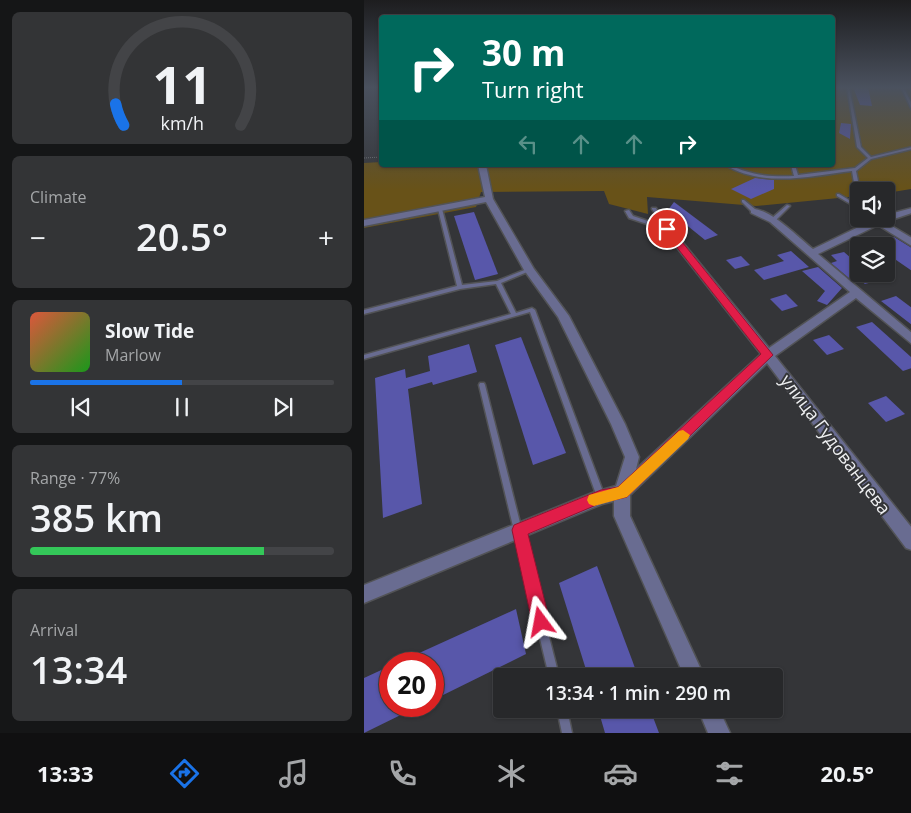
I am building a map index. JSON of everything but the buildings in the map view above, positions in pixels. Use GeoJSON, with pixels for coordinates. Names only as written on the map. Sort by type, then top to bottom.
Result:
{"type":"FeatureCollection","features":[{"type":"Feature","properties":{"kind":"street"},"geometry":{"type":"LineString","coordinates":[[482,167],[489,199],[529,270],[563,316],[618,424],[632,457],[622,492],[622,516],[690,668]]}},
{"type":"Feature","properties":{"kind":"street"},"geometry":{"type":"LineString","coordinates":[[364,223],[489,199]]}},
{"type":"Feature","properties":{"kind":"street"},"geometry":{"type":"LineString","coordinates":[[895,215],[911,210]]}},
{"type":"Feature","properties":{"kind":"street"},"geometry":{"type":"LineString","coordinates":[[754,211],[773,220],[911,340]]}},
{"type":"Feature","properties":{"kind":"street"},"geometry":{"type":"LineString","coordinates":[[812,253],[865,227]]}},
{"type":"Feature","properties":{"kind":"street"},"geometry":{"type":"LineString","coordinates":[[891,227],[911,243]]}},
{"type":"Feature","properties":{"kind":"street","name":"улица Гудованцева"},"geometry":{"type":"LineString","coordinates":[[667,229],[768,355],[911,542]]}},
{"type":"Feature","properties":{"kind":"street"},"geometry":{"type":"LineString","coordinates":[[364,594],[601,497],[622,492],[768,355],[857,292]]}},
{"type":"Feature","properties":{"kind":"street"},"geometry":{"type":"LineString","coordinates":[[712,718],[719,733]]}},
{"type":"Feature","properties":{"kind":"lane"},"geometry":{"type":"LineString","coordinates":[[854,121],[859,147],[870,158]]}},
{"type":"Feature","properties":{"kind":"lane"},"geometry":{"type":"LineString","coordinates":[[731,167],[751,176],[775,179],[856,169],[870,158],[911,148]]}},
{"type":"Feature","properties":{"kind":"lane"},"geometry":{"type":"LineString","coordinates":[[794,167],[796,176]]}},
{"type":"Feature","properties":{"kind":"lane"},"geometry":{"type":"LineString","coordinates":[[856,169],[854,171],[856,182]]}},
{"type":"Feature","properties":{"kind":"lane"},"geometry":{"type":"LineString","coordinates":[[838,195],[850,202]]}},
{"type":"Feature","properties":{"kind":"lane"},"geometry":{"type":"LineString","coordinates":[[743,201],[754,211]]}},
{"type":"Feature","properties":{"kind":"lane"},"geometry":{"type":"LineString","coordinates":[[773,220],[788,206]]}},
{"type":"Feature","properties":{"kind":"lane"},"geometry":{"type":"LineString","coordinates":[[440,209],[460,287]]}},
{"type":"Feature","properties":{"kind":"lane"},"geometry":{"type":"LineString","coordinates":[[654,209],[667,229]]}},
{"type":"Feature","properties":{"kind":"lane"},"geometry":{"type":"LineString","coordinates":[[627,211],[631,217],[667,229]]}},
{"type":"Feature","properties":{"kind":"lane"},"geometry":{"type":"LineString","coordinates":[[364,312],[460,287],[498,282],[529,270]]}},
{"type":"Feature","properties":{"kind":"lane"},"geometry":{"type":"LineString","coordinates":[[498,282],[514,315]]}},
{"type":"Feature","properties":{"kind":"lane"},"geometry":{"type":"LineString","coordinates":[[364,357],[532,310],[601,497]]}},
{"type":"Feature","properties":{"kind":"lane"},"geometry":{"type":"LineString","coordinates":[[482,385],[552,668]]}},
{"type":"Feature","properties":{"kind":"lane"},"geometry":{"type":"LineString","coordinates":[[564,718],[567,733]]}},
{"type":"Feature","properties":{"kind":"path"},"geometry":{"type":"LineString","coordinates":[[364,158],[379,157]]}},
{"type":"Feature","properties":{"kind":"shaded area"},"geometry":{"type":"Polygon","coordinates":[[[835,121],[911,121],[911,189],[895,192],[895,182],[850,182],[850,197],[756,206],[647,197],[648,214],[609,204],[604,191],[481,192],[476,207],[364,228],[364,163],[379,162],[379,167],[835,167],[835,121]]]}},
{"type":"Feature","properties":{"kind":"slow traffic"},"geometry":{"type":"LineString","coordinates":[[594,500],[622,492],[683,435]]}},
{"type":"Feature","properties":{"kind":"route"},"geometry":{"type":"LineString","coordinates":[[541,622],[519,530],[601,497],[622,492],[768,355],[667,229]]}}]}
